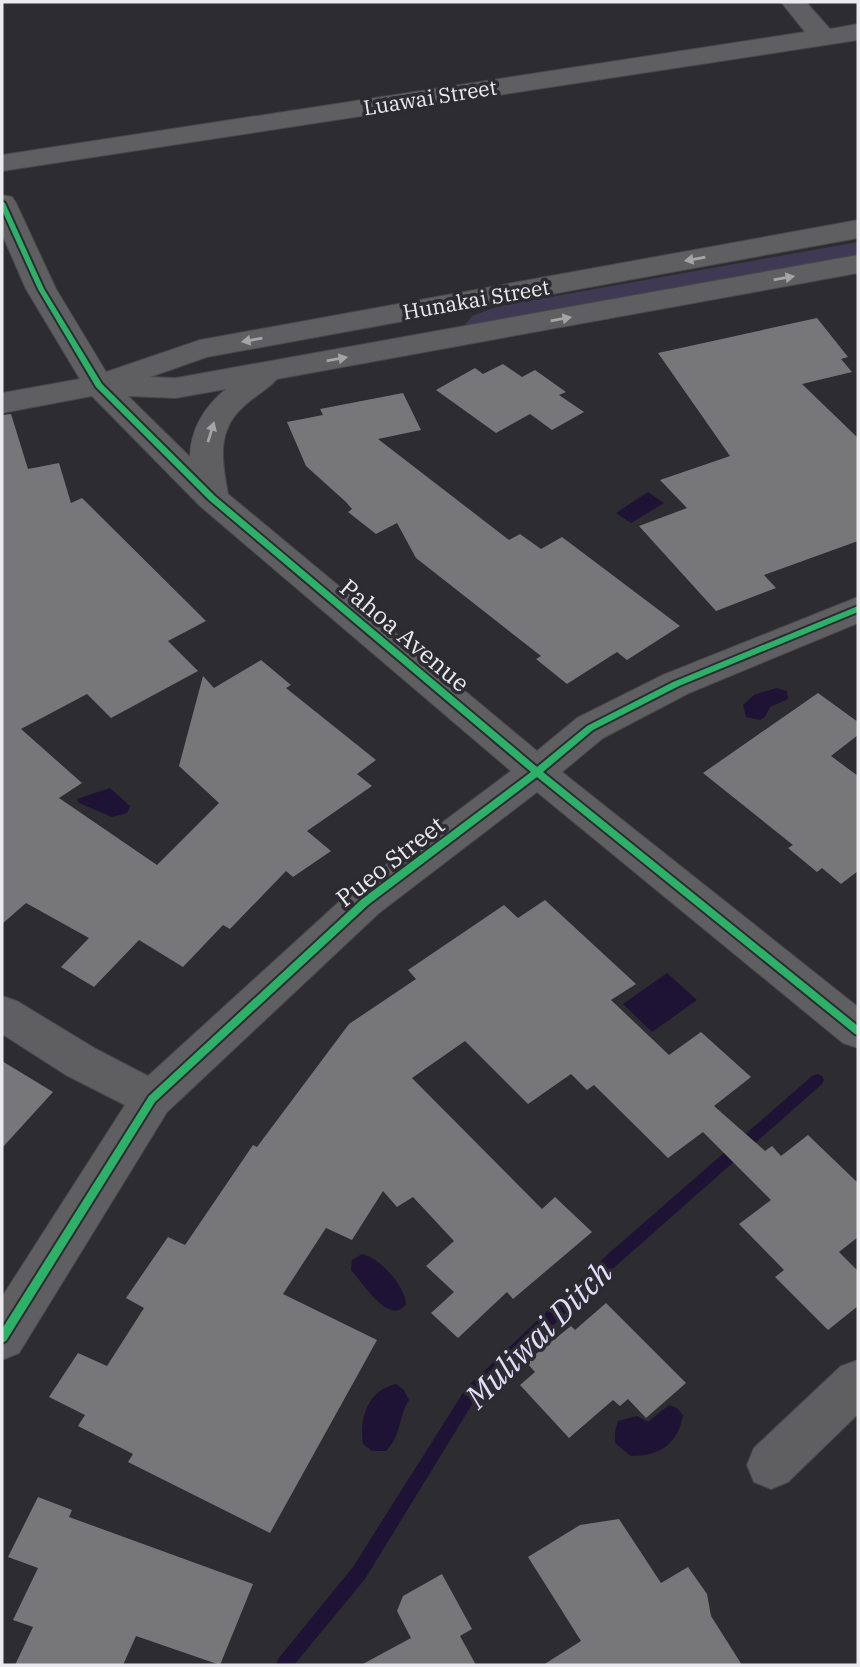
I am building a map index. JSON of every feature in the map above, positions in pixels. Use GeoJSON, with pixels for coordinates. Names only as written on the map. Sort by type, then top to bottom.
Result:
{"type":"FeatureCollection","features":[{"type":"Feature","properties":{"kind":"street"},"geometry":{"type":"LineString","coordinates":[[793,2],[823,37]]}},
{"type":"Feature","properties":{"kind":"street","name":"Luawai Street"},"geometry":{"type":"LineString","coordinates":[[2,163],[858,32]]}},
{"type":"Feature","properties":{"kind":"street","name":"Pahoa Avenue"},"geometry":{"type":"LineString","coordinates":[[2,203],[41,289],[99,385],[212,498],[537,772],[858,1031]]}},
{"type":"Feature","properties":{"kind":"street","name":"Hunakai Street"},"geometry":{"type":"LineString","coordinates":[[2,403],[99,385],[200,349],[858,229]]}},
{"type":"Feature","properties":{"kind":"street","name":"Hunakai Street"},"geometry":{"type":"LineString","coordinates":[[99,385],[176,388],[858,264]]}},
{"type":"Feature","properties":{"kind":"street"},"geometry":{"type":"LineString","coordinates":[[212,498],[204,462],[209,430],[227,402],[270,372]]}},
{"type":"Feature","properties":{"kind":"street","name":"Pueo Street"},"geometry":{"type":"LineString","coordinates":[[2,1338],[152,1099],[365,902],[537,772],[590,727],[676,684],[858,609]]}},
{"type":"Feature","properties":{"kind":"street"},"geometry":{"type":"LineString","coordinates":[[2,1013],[81,1062],[152,1099]]}},
{"type":"Feature","properties":{"kind":"street"},"geometry":{"type":"LineString","coordinates":[[771,1465],[858,1382]]}},
{"type":"Feature","properties":{"kind":"shaded area"},"geometry":{"type":"Polygon","coordinates":[[[858,242],[858,256],[462,328],[472,316],[499,306],[858,242]]]}},
{"type":"Feature","properties":{"kind":"shaded area"},"geometry":{"type":"Polygon","coordinates":[[[648,492],[664,503],[631,523],[616,513],[648,492]]]}},
{"type":"Feature","properties":{"kind":"shaded area"},"geometry":{"type":"Polygon","coordinates":[[[776,688],[787,691],[788,699],[770,707],[765,717],[760,720],[746,717],[743,705],[754,695],[776,688]]]}},
{"type":"Feature","properties":{"kind":"shaded area"},"geometry":{"type":"Polygon","coordinates":[[[110,788],[130,806],[127,813],[112,817],[79,803],[77,799],[110,788]]]}},
{"type":"Feature","properties":{"kind":"shaded area"},"geometry":{"type":"Polygon","coordinates":[[[667,973],[697,1000],[652,1032],[623,1004],[667,973]]]}},
{"type":"Feature","properties":{"kind":"shaded area"},"geometry":{"type":"Polygon","coordinates":[[[362,1254],[384,1267],[396,1281],[406,1304],[400,1310],[385,1307],[369,1293],[351,1270],[352,1260],[362,1254]]]}},
{"type":"Feature","properties":{"kind":"shaded area"},"geometry":{"type":"Polygon","coordinates":[[[396,1384],[404,1390],[409,1400],[391,1445],[386,1451],[372,1451],[363,1444],[364,1415],[378,1392],[396,1384]]]}},
{"type":"Feature","properties":{"kind":"shaded area"},"geometry":{"type":"Polygon","coordinates":[[[669,1405],[677,1408],[683,1415],[681,1425],[672,1441],[659,1451],[631,1456],[615,1443],[618,1421],[637,1416],[648,1422],[669,1405]]]}},
{"type":"Feature","properties":{"kind":"building"},"geometry":{"type":"Polygon","coordinates":[[[817,318],[848,357],[841,359],[852,372],[802,384],[858,438],[858,541],[764,575],[776,588],[716,611],[639,526],[687,508],[660,480],[730,456],[658,353],[817,318]]]}},
{"type":"Feature","properties":{"kind":"building"},"geometry":{"type":"Polygon","coordinates":[[[503,364],[522,377],[535,370],[566,392],[559,395],[584,412],[552,430],[530,414],[496,433],[436,390],[475,368],[483,374],[503,364]]]}},
{"type":"Feature","properties":{"kind":"building"},"geometry":{"type":"Polygon","coordinates":[[[403,393],[421,430],[378,439],[509,540],[520,534],[541,549],[562,537],[680,626],[627,660],[617,652],[567,684],[536,659],[541,656],[416,558],[397,523],[376,534],[348,512],[352,509],[346,502],[306,466],[287,422],[323,415],[320,409],[403,393]]]}},
{"type":"Feature","properties":{"kind":"building"},"geometry":{"type":"Polygon","coordinates":[[[11,414],[28,469],[59,463],[71,503],[82,498],[206,621],[168,641],[198,671],[111,718],[87,694],[21,729],[82,783],[59,798],[157,865],[219,803],[179,766],[203,676],[214,688],[261,660],[291,685],[286,688],[376,760],[357,774],[372,786],[307,831],[331,851],[293,877],[286,871],[230,929],[223,925],[183,967],[139,940],[94,987],[61,967],[89,938],[26,903],[2,924],[2,415],[11,414]]]}},
{"type":"Feature","properties":{"kind":"building"},"geometry":{"type":"Polygon","coordinates":[[[818,693],[858,722],[858,735],[831,756],[858,776],[858,871],[841,884],[822,868],[817,872],[788,848],[793,845],[703,773],[818,693]]]}},
{"type":"Feature","properties":{"kind":"building"},"geometry":{"type":"Polygon","coordinates":[[[545,900],[636,984],[611,1000],[669,1055],[701,1032],[751,1077],[714,1106],[765,1151],[772,1146],[781,1156],[808,1135],[858,1183],[858,1237],[839,1252],[858,1271],[858,1306],[828,1330],[775,1277],[784,1270],[739,1224],[771,1200],[703,1132],[668,1158],[594,1085],[587,1090],[571,1074],[528,1104],[465,1041],[412,1078],[542,1209],[555,1197],[592,1232],[513,1299],[507,1292],[458,1338],[431,1313],[454,1292],[426,1266],[454,1241],[413,1197],[397,1207],[383,1191],[352,1240],[326,1228],[283,1294],[377,1340],[270,1533],[128,1462],[133,1454],[78,1426],[85,1415],[49,1397],[78,1353],[107,1366],[144,1308],[126,1298],[168,1237],[185,1245],[253,1145],[257,1147],[349,1024],[416,979],[408,970],[504,905],[518,918],[545,900]]]}},
{"type":"Feature","properties":{"kind":"building"},"geometry":{"type":"Polygon","coordinates":[[[2,1061],[53,1092],[2,1148],[2,1061]]]}},
{"type":"Feature","properties":{"kind":"building"},"geometry":{"type":"Polygon","coordinates":[[[606,1303],[686,1383],[646,1418],[628,1399],[620,1406],[613,1400],[569,1438],[520,1385],[535,1372],[526,1362],[571,1326],[575,1330],[606,1303]]]}},
{"type":"Feature","properties":{"kind":"building"},"geometry":{"type":"Polygon","coordinates":[[[38,1497],[72,1510],[69,1517],[253,1584],[220,1665],[136,1636],[123,1665],[15,1665],[33,1627],[13,1620],[38,1568],[8,1557],[38,1497]]]}},
{"type":"Feature","properties":{"kind":"building"},"geometry":{"type":"Polygon","coordinates":[[[619,1519],[661,1583],[688,1567],[707,1594],[711,1616],[742,1665],[543,1665],[581,1641],[528,1557],[580,1525],[619,1519]]]}},
{"type":"Feature","properties":{"kind":"building"},"geometry":{"type":"Polygon","coordinates":[[[442,1574],[472,1629],[460,1636],[476,1665],[361,1665],[411,1638],[397,1611],[403,1596],[442,1574]]]}},
{"type":"Feature","properties":{"kind":"waterway","name":"Muliwai Ditch"},"geometry":{"type":"LineString","coordinates":[[284,1665],[359,1573],[471,1393],[613,1259],[817,1080]]}},
{"type":"Feature","properties":{"kind":"cycle path"},"geometry":{"type":"LineString","coordinates":[[2,203],[41,289],[99,385],[212,498],[537,772],[858,1031]]}},
{"type":"Feature","properties":{"kind":"cycle path"},"geometry":{"type":"LineString","coordinates":[[2,1338],[152,1099],[365,902],[537,772],[590,728],[676,684],[858,609]]}}]}
